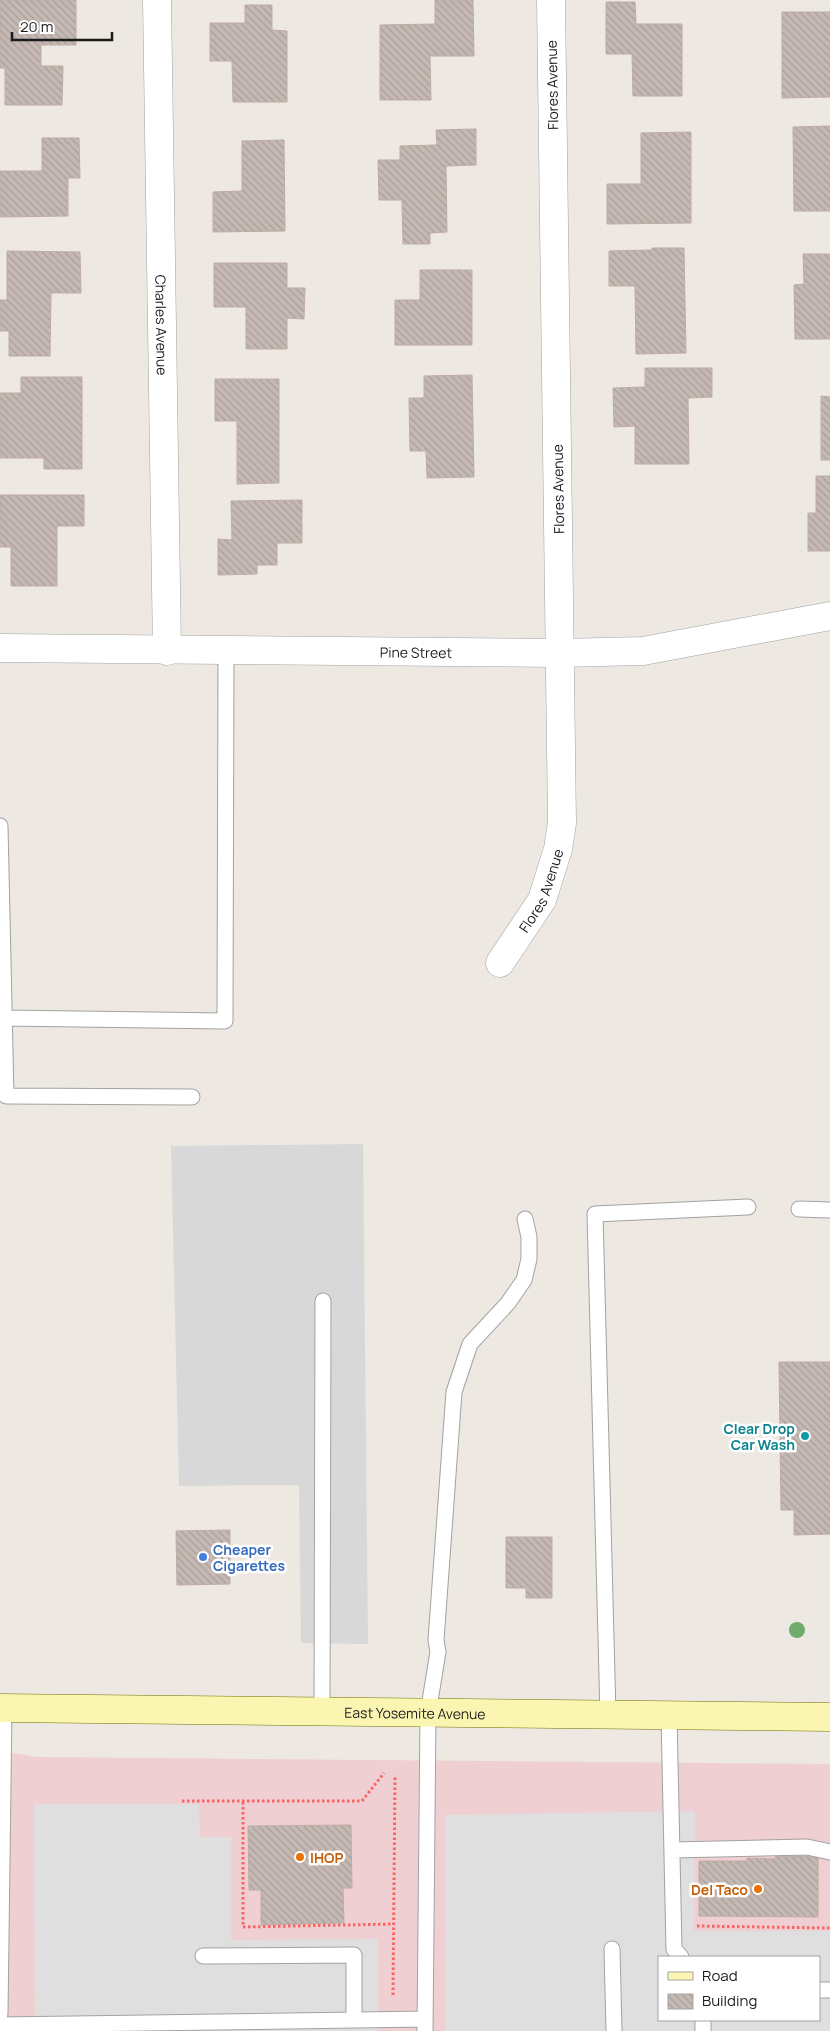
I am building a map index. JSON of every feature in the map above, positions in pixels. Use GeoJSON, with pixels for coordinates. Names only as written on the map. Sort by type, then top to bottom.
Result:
{"type":"FeatureCollection","features":[{"type":"Feature","properties":{"kind":"main road","name":"East Yosemite Avenue"},"geometry":{"type":"LineString","coordinates":[[2,1708],[830,1717]]}},
{"type":"Feature","properties":{"kind":"street","name":"Charles Avenue"},"geometry":{"type":"LineString","coordinates":[[157,0],[167,651]]}},
{"type":"Feature","properties":{"kind":"street","name":"Flores Avenue"},"geometry":{"type":"LineString","coordinates":[[500,963],[542,900],[558,849],[562,822],[551,0]]}},
{"type":"Feature","properties":{"kind":"street","name":"Pine Street"},"geometry":{"type":"LineString","coordinates":[[0,648],[226,652],[561,654],[643,651],[830,616]]}},
{"type":"Feature","properties":{"kind":"lane"},"geometry":{"type":"LineString","coordinates":[[4,1018],[225,1021],[226,652]]}},
{"type":"Feature","properties":{"kind":"lane"},"geometry":{"type":"LineString","coordinates":[[0,826],[6,1096],[192,1096]]}},
{"type":"Feature","properties":{"kind":"lane"},"geometry":{"type":"LineString","coordinates":[[608,1715],[595,1214],[748,1207]]}},
{"type":"Feature","properties":{"kind":"lane"},"geometry":{"type":"LineString","coordinates":[[799,1209],[830,1210]]}},
{"type":"Feature","properties":{"kind":"lane"},"geometry":{"type":"LineString","coordinates":[[0,2026],[354,2020],[393,2020],[425,2025],[428,1713],[438,1652],[436,1640],[454,1392],[470,1344],[508,1303],[524,1280],[529,1259],[529,1237],[524,1219]]}},
{"type":"Feature","properties":{"kind":"lane"},"geometry":{"type":"LineString","coordinates":[[322,1301],[322,1711]]}},
{"type":"Feature","properties":{"kind":"lane"},"geometry":{"type":"LineString","coordinates":[[0,2014],[2,1708]]}},
{"type":"Feature","properties":{"kind":"lane"},"geometry":{"type":"LineString","coordinates":[[669,1715],[674,1949],[680,1956]]}},
{"type":"Feature","properties":{"kind":"lane"},"geometry":{"type":"LineString","coordinates":[[672,1850],[807,1847],[830,1852]]}},
{"type":"Feature","properties":{"kind":"lane"},"geometry":{"type":"LineString","coordinates":[[612,1949],[614,2031]]}},
{"type":"Feature","properties":{"kind":"lane"},"geometry":{"type":"LineString","coordinates":[[203,1956],[354,1955],[354,2020]]}},
{"type":"Feature","properties":{"kind":"path"},"geometry":{"type":"LineString","coordinates":[[182,1801],[362,1801],[384,1773]]}},
{"type":"Feature","properties":{"kind":"path"},"geometry":{"type":"LineString","coordinates":[[393,2020],[395,1776]]}},
{"type":"Feature","properties":{"kind":"path"},"geometry":{"type":"LineString","coordinates":[[243,1802],[243,1927],[394,1924]]}},
{"type":"Feature","properties":{"kind":"path"},"geometry":{"type":"LineString","coordinates":[[697,1917],[697,1927],[830,1928]]}},
{"type":"Feature","properties":{"kind":"shaded area"},"geometry":{"type":"Polygon","coordinates":[[[363,1144],[368,1644],[301,1643],[299,1485],[179,1486],[171,1146],[363,1144]]]}},
{"type":"Feature","properties":{"kind":"shaded area"},"geometry":{"type":"Polygon","coordinates":[[[0,1751],[36,1757],[830,1764],[830,2031],[0,2031],[0,1751]]]}},
{"type":"Feature","properties":{"kind":"shaded area"},"geometry":{"type":"Polygon","coordinates":[[[34,1804],[199,1804],[200,1837],[231,1837],[231,1940],[378,1939],[378,2031],[35,2031],[34,1804]]]}},
{"type":"Feature","properties":{"kind":"shaded area"},"geometry":{"type":"Polygon","coordinates":[[[695,1811],[694,1931],[830,1931],[830,2031],[445,2031],[445,1815],[695,1811]]]}},
{"type":"Feature","properties":{"kind":"building"},"geometry":{"type":"Polygon","coordinates":[[[0,0],[76,0],[76,45],[41,45],[41,66],[63,66],[62,105],[5,105],[5,68],[0,68],[0,0]]]}},
{"type":"Feature","properties":{"kind":"building"},"geometry":{"type":"Polygon","coordinates":[[[435,0],[473,0],[474,56],[430,56],[431,100],[380,100],[380,25],[435,24],[435,0]]]}},
{"type":"Feature","properties":{"kind":"building"},"geometry":{"type":"Polygon","coordinates":[[[606,2],[635,2],[636,24],[682,24],[682,96],[633,96],[632,54],[606,54],[606,2]]]}},
{"type":"Feature","properties":{"kind":"building"},"geometry":{"type":"Polygon","coordinates":[[[245,5],[272,5],[272,30],[287,31],[287,102],[233,102],[232,61],[210,61],[210,23],[245,23],[245,5]]]}},
{"type":"Feature","properties":{"kind":"building"},"geometry":{"type":"Polygon","coordinates":[[[782,12],[830,12],[830,97],[782,98],[782,12]]]}},
{"type":"Feature","properties":{"kind":"building"},"geometry":{"type":"Polygon","coordinates":[[[830,126],[830,211],[794,211],[793,127],[830,126]]]}},
{"type":"Feature","properties":{"kind":"building"},"geometry":{"type":"Polygon","coordinates":[[[476,129],[476,165],[446,166],[447,232],[430,233],[430,244],[403,244],[402,200],[379,200],[378,160],[400,160],[400,146],[437,145],[436,130],[476,129]]]}},
{"type":"Feature","properties":{"kind":"building"},"geometry":{"type":"Polygon","coordinates":[[[691,132],[691,223],[607,224],[607,184],[641,184],[641,133],[691,132]]]}},
{"type":"Feature","properties":{"kind":"building"},"geometry":{"type":"Polygon","coordinates":[[[42,138],[79,138],[80,178],[68,178],[68,216],[0,217],[0,171],[42,171],[42,138]]]}},
{"type":"Feature","properties":{"kind":"building"},"geometry":{"type":"Polygon","coordinates":[[[284,140],[285,231],[213,232],[213,192],[242,191],[242,141],[284,140]]]}},
{"type":"Feature","properties":{"kind":"building"},"geometry":{"type":"Polygon","coordinates":[[[652,248],[684,248],[686,353],[636,354],[635,286],[609,286],[609,251],[652,250],[652,248]]]}},
{"type":"Feature","properties":{"kind":"building"},"geometry":{"type":"Polygon","coordinates":[[[7,251],[80,252],[81,293],[51,293],[50,356],[9,356],[9,331],[0,331],[0,300],[7,300],[7,251]]]}},
{"type":"Feature","properties":{"kind":"building"},"geometry":{"type":"Polygon","coordinates":[[[803,254],[830,254],[830,339],[795,339],[794,285],[804,284],[803,254]]]}},
{"type":"Feature","properties":{"kind":"building"},"geometry":{"type":"Polygon","coordinates":[[[214,263],[287,263],[287,288],[305,288],[304,319],[287,318],[287,349],[246,349],[246,307],[214,307],[214,263]]]}},
{"type":"Feature","properties":{"kind":"building"},"geometry":{"type":"Polygon","coordinates":[[[420,270],[472,270],[472,345],[395,345],[395,300],[420,300],[420,270]]]}},
{"type":"Feature","properties":{"kind":"building"},"geometry":{"type":"Polygon","coordinates":[[[645,368],[712,368],[712,397],[688,398],[689,464],[635,464],[635,426],[614,427],[613,388],[645,387],[645,368]]]}},
{"type":"Feature","properties":{"kind":"building"},"geometry":{"type":"Polygon","coordinates":[[[472,375],[474,477],[427,478],[426,451],[410,451],[409,398],[424,398],[424,376],[472,375]]]}},
{"type":"Feature","properties":{"kind":"building"},"geometry":{"type":"Polygon","coordinates":[[[21,377],[82,377],[82,469],[44,469],[44,458],[0,458],[0,393],[21,393],[21,377]]]}},
{"type":"Feature","properties":{"kind":"building"},"geometry":{"type":"Polygon","coordinates":[[[215,379],[279,379],[279,483],[237,484],[237,421],[215,421],[215,379]]]}},
{"type":"Feature","properties":{"kind":"building"},"geometry":{"type":"Polygon","coordinates":[[[821,396],[830,397],[830,460],[821,460],[821,396]]]}},
{"type":"Feature","properties":{"kind":"building"},"geometry":{"type":"Polygon","coordinates":[[[816,476],[830,476],[830,551],[808,551],[808,513],[816,513],[816,476]]]}},
{"type":"Feature","properties":{"kind":"building"},"geometry":{"type":"Polygon","coordinates":[[[0,495],[84,495],[84,526],[57,526],[57,586],[11,586],[11,547],[0,547],[0,495]]]}},
{"type":"Feature","properties":{"kind":"building"},"geometry":{"type":"Polygon","coordinates":[[[302,500],[302,543],[277,543],[277,565],[257,565],[257,574],[218,575],[218,539],[232,540],[231,501],[302,500]]]}},
{"type":"Feature","properties":{"kind":"building","name":"Clear Drop Car Wash"},"geometry":{"type":"Polygon","coordinates":[[[779,1362],[830,1362],[830,1534],[794,1535],[794,1510],[781,1510],[779,1362]]]}},
{"type":"Feature","properties":{"kind":"building"},"geometry":{"type":"Polygon","coordinates":[[[230,1530],[230,1584],[177,1585],[176,1531],[230,1530]]]}},
{"type":"Feature","properties":{"kind":"building"},"geometry":{"type":"Polygon","coordinates":[[[506,1537],[552,1537],[552,1598],[526,1598],[526,1588],[506,1588],[506,1537]]]}},
{"type":"Feature","properties":{"kind":"building","name":"IHOP"},"geometry":{"type":"Polygon","coordinates":[[[351,1825],[352,1888],[343,1888],[344,1923],[261,1925],[261,1890],[249,1890],[248,1826],[351,1825]]]}},
{"type":"Feature","properties":{"kind":"building","name":"Del Taco"},"geometry":{"type":"Polygon","coordinates":[[[776,1856],[818,1857],[818,1917],[699,1916],[699,1861],[747,1861],[747,1858],[775,1859],[776,1856]]]}},
{"type":"Feature","properties":{"kind":"place","name":"Clear Drop Car Wash"},"geometry":{"type":"Point","coordinates":[805,1436]}},
{"type":"Feature","properties":{"kind":"place","name":"Cheaper Cigarettes"},"geometry":{"type":"Point","coordinates":[203,1557]}},
{"type":"Feature","properties":{"kind":"place","name":"IHOP"},"geometry":{"type":"Point","coordinates":[300,1857]}},
{"type":"Feature","properties":{"kind":"place","name":"Del Taco"},"geometry":{"type":"Point","coordinates":[758,1889]}}]}
